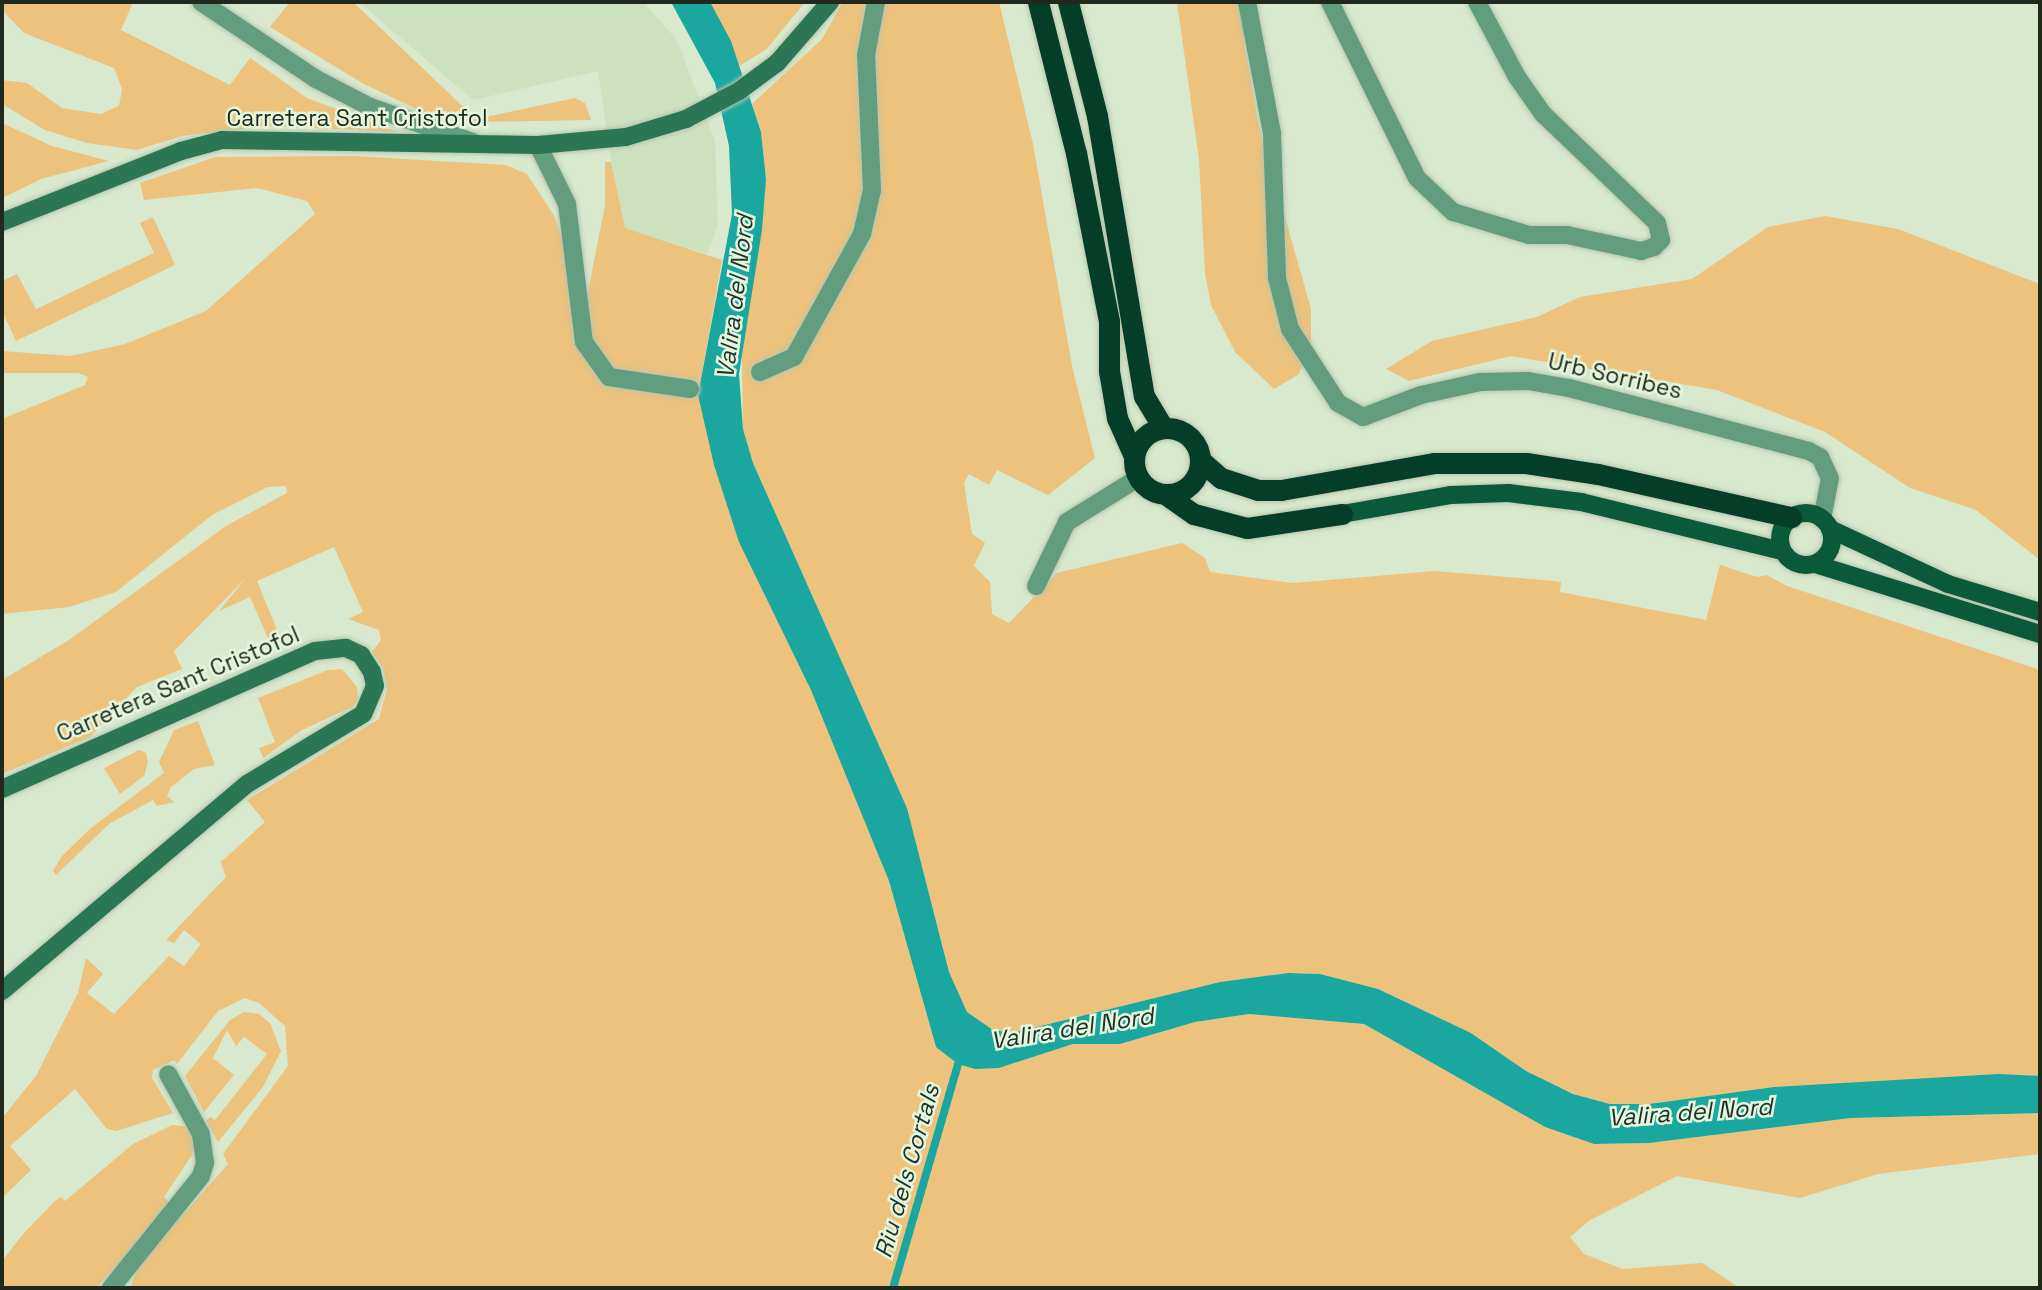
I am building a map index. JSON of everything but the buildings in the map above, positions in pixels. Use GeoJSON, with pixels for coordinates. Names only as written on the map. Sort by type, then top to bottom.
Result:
{"type":"FeatureCollection","features":[{"type":"Feature","properties":{"kind":"highway"},"geometry":{"type":"LineString","coordinates":[[1038,2],[1076,153],[1109,321],[1109,371],[1117,418],[1134,456],[1138,478],[1149,489],[1165,494],[1194,514],[1247,528],[1342,514]]}},
{"type":"Feature","properties":{"kind":"highway"},"geometry":{"type":"LineString","coordinates":[[1068,2],[1097,116],[1144,396],[1163,428],[1189,436],[1200,460],[1221,478],[1258,490],[1281,490],[1434,463],[1526,463],[1598,474],[1791,517]]}},
{"type":"Feature","properties":{"kind":"highway"},"geometry":{"type":"LineString","coordinates":[[1134,456],[1144,437],[1163,428]]}},
{"type":"Feature","properties":{"kind":"highway"},"geometry":{"type":"LineString","coordinates":[[1165,494],[1190,485],[1200,460]]}},
{"type":"Feature","properties":{"kind":"main road","name":"Carretera Sant Cristofol"},"geometry":{"type":"LineString","coordinates":[[2,222],[181,151],[222,140],[538,145],[626,137],[712,108],[777,63],[830,2]]}},
{"type":"Feature","properties":{"kind":"main road"},"geometry":{"type":"LineString","coordinates":[[1342,514],[1451,495],[1508,493],[1581,502],[1782,551],[1796,564],[1815,564],[2040,634]]}},
{"type":"Feature","properties":{"kind":"main road"},"geometry":{"type":"LineString","coordinates":[[1782,551],[1780,532],[1791,517],[1810,513],[1826,524],[1948,584],[2040,612]]}},
{"type":"Feature","properties":{"kind":"main road"},"geometry":{"type":"LineString","coordinates":[[1815,564],[1830,550],[1826,524]]}},
{"type":"Feature","properties":{"kind":"main road","name":"Carretera Sant Cristofol"},"geometry":{"type":"LineString","coordinates":[[2,789],[315,651],[346,648],[360,655],[372,672],[375,686],[363,714],[247,784],[2,991]]}},
{"type":"Feature","properties":{"kind":"street"},"geometry":{"type":"LineString","coordinates":[[201,2],[316,79],[370,107],[480,144]]}},
{"type":"Feature","properties":{"kind":"street"},"geometry":{"type":"LineString","coordinates":[[760,372],[794,357],[862,234],[872,190],[866,55],[876,2]]}},
{"type":"Feature","properties":{"kind":"street","name":"Urb Sorribes"},"geometry":{"type":"LineString","coordinates":[[1247,2],[1272,133],[1277,278],[1290,329],[1338,403],[1363,417],[1421,395],[1480,382],[1528,381],[1569,388],[1809,451],[1820,457],[1830,478],[1826,524]]}},
{"type":"Feature","properties":{"kind":"street"},"geometry":{"type":"LineString","coordinates":[[1330,2],[1417,178],[1453,212],[1529,235],[1567,235],[1641,251],[1654,247],[1661,240],[1657,223],[1544,114],[1517,77],[1478,2]]}},
{"type":"Feature","properties":{"kind":"street"},"geometry":{"type":"LineString","coordinates":[[538,145],[567,204],[584,342],[609,377],[690,389]]}},
{"type":"Feature","properties":{"kind":"street"},"geometry":{"type":"LineString","coordinates":[[1036,586],[1067,522],[1138,478]]}},
{"type":"Feature","properties":{"kind":"street"},"geometry":{"type":"LineString","coordinates":[[111,1288],[201,1177],[205,1163],[201,1134],[169,1074]]}},
{"type":"Feature","properties":{"kind":"shaded area"},"geometry":{"type":"Polygon","coordinates":[[[2,2],[133,2],[121,30],[230,85],[250,58],[307,98],[398,132],[266,126],[182,136],[137,150],[87,143],[45,130],[2,104],[2,80],[27,83],[62,108],[101,114],[119,106],[122,89],[114,68],[24,33],[2,10],[2,2]]]}},
{"type":"Feature","properties":{"kind":"shaded area"},"geometry":{"type":"Polygon","coordinates":[[[290,2],[353,2],[476,119],[575,98],[585,103],[591,120],[471,122],[429,115],[362,83],[270,27],[290,2]]]}},
{"type":"Feature","properties":{"kind":"shaded area"},"geometry":{"type":"Polygon","coordinates":[[[359,2],[643,2],[677,40],[715,141],[718,226],[707,254],[621,227],[598,71],[473,100],[359,2]]]}},
{"type":"Feature","properties":{"kind":"shaded area"},"geometry":{"type":"Polygon","coordinates":[[[710,2],[805,2],[767,49],[739,66],[710,2]]]}},
{"type":"Feature","properties":{"kind":"shaded area"},"geometry":{"type":"Polygon","coordinates":[[[843,2],[999,2],[1033,144],[1072,366],[1095,458],[1048,495],[997,470],[989,485],[969,474],[964,483],[972,534],[985,543],[974,566],[990,582],[992,614],[1009,623],[1057,573],[1182,543],[1205,558],[1210,572],[1293,583],[1435,571],[1555,581],[1561,582],[1560,592],[1706,620],[1720,565],[1757,577],[1767,575],[1787,586],[2040,670],[2040,1076],[1774,1087],[1649,1104],[1610,1104],[1573,1094],[1526,1071],[1471,1033],[1378,989],[1320,974],[1288,973],[1220,982],[1012,1033],[993,1030],[967,1012],[949,972],[907,808],[753,463],[743,429],[742,354],[766,179],[761,132],[752,104],[822,39],[843,2]]]}},
{"type":"Feature","properties":{"kind":"shaded area"},"geometry":{"type":"Polygon","coordinates":[[[1177,2],[1245,2],[1244,40],[1258,122],[1311,309],[1311,342],[1299,374],[1274,389],[1235,352],[1211,305],[1205,273],[1199,159],[1177,2]]]}},
{"type":"Feature","properties":{"kind":"shaded area"},"geometry":{"type":"Polygon","coordinates":[[[2,123],[52,146],[109,161],[41,179],[2,198],[2,123]]]}},
{"type":"Feature","properties":{"kind":"shaded area"},"geometry":{"type":"Polygon","coordinates":[[[354,156],[506,165],[527,174],[553,214],[587,297],[605,205],[605,162],[611,162],[625,228],[722,260],[698,395],[889,881],[936,1047],[999,1068],[1073,1044],[1120,1044],[1195,1022],[1249,1014],[1364,1024],[1545,1127],[1594,1144],[1649,1143],[1851,1118],[2040,1113],[2040,1154],[1878,1174],[1800,1198],[1677,1176],[1590,1220],[1570,1237],[1584,1254],[1623,1269],[1702,1263],[1740,1288],[130,1288],[139,1264],[116,1267],[96,1288],[2,1288],[2,1261],[23,1234],[55,1201],[61,1197],[65,1201],[133,1144],[172,1125],[189,1127],[195,1138],[192,1155],[164,1197],[182,1216],[228,1164],[223,1154],[288,1066],[285,1026],[259,1003],[245,998],[218,1011],[177,1064],[174,1060],[153,1070],[152,1078],[173,1113],[116,1131],[107,1129],[75,1089],[10,1146],[31,1170],[2,1198],[2,1118],[36,1076],[78,993],[86,958],[103,974],[87,993],[114,1014],[169,956],[184,966],[201,944],[184,930],[174,943],[166,940],[226,877],[221,862],[265,822],[247,800],[379,719],[387,689],[383,668],[372,652],[381,640],[379,630],[348,619],[363,612],[334,547],[257,581],[282,642],[272,647],[250,597],[219,611],[246,578],[174,651],[182,669],[137,687],[90,737],[2,774],[2,680],[69,640],[226,526],[287,493],[286,486],[268,487],[212,515],[116,592],[69,607],[2,614],[2,419],[85,385],[88,377],[78,373],[2,373],[2,351],[71,356],[125,344],[206,311],[315,214],[307,201],[257,188],[144,200],[140,183],[215,157],[354,156]]]}},
{"type":"Feature","properties":{"kind":"shaded area"},"geometry":{"type":"Polygon","coordinates":[[[1825,216],[1898,229],[2040,284],[2040,560],[1976,510],[1910,488],[1825,432],[1717,390],[1511,356],[1409,381],[1386,369],[1432,341],[1537,317],[1580,297],[1692,279],[1768,227],[1825,216]]]}},
{"type":"Feature","properties":{"kind":"shaded area"},"geometry":{"type":"Polygon","coordinates":[[[153,217],[175,265],[16,341],[2,311],[2,281],[17,274],[36,309],[154,253],[140,223],[153,217]]]}},
{"type":"Feature","properties":{"kind":"shaded area"},"geometry":{"type":"Polygon","coordinates":[[[342,669],[357,687],[358,700],[352,707],[302,730],[263,758],[259,748],[275,742],[258,698],[328,670],[342,669]]]}},
{"type":"Feature","properties":{"kind":"shaded area"},"geometry":{"type":"Polygon","coordinates":[[[198,721],[215,765],[194,769],[171,787],[167,796],[174,802],[157,806],[153,800],[109,824],[56,875],[53,871],[62,856],[91,828],[164,773],[159,762],[174,730],[198,721]]]}},
{"type":"Feature","properties":{"kind":"shaded area"},"geometry":{"type":"Polygon","coordinates":[[[139,750],[146,753],[148,762],[144,776],[120,794],[104,768],[139,750]]]}},
{"type":"Feature","properties":{"kind":"shaded area"},"geometry":{"type":"Polygon","coordinates":[[[244,1012],[259,1014],[270,1023],[281,1051],[263,1087],[218,1142],[206,1121],[210,1117],[215,1120],[267,1054],[244,1037],[236,1046],[227,1030],[213,1058],[234,1075],[204,1112],[185,1076],[230,1020],[244,1012]]]}},
{"type":"Feature","properties":{"kind":"water","name":"Valira del Nord"},"geometry":{"type":"Polygon","coordinates":[[[671,2],[710,2],[731,41],[761,132],[766,179],[762,230],[739,374],[743,429],[753,463],[907,808],[949,972],[967,1012],[993,1030],[1012,1033],[1220,982],[1288,973],[1320,974],[1378,989],[1471,1033],[1526,1071],[1573,1094],[1610,1104],[1649,1104],[1774,1087],[1999,1074],[2040,1076],[2040,1113],[1851,1118],[1649,1143],[1594,1144],[1545,1127],[1364,1024],[1249,1014],[1195,1022],[1120,1044],[1073,1044],[999,1068],[975,1069],[958,1064],[936,1047],[889,881],[811,690],[739,542],[714,465],[698,395],[732,214],[729,146],[715,83],[671,2]]]}},
{"type":"Feature","properties":{"kind":"waterway","name":"Riu dels Cortals"},"geometry":{"type":"LineString","coordinates":[[893,1288],[958,1064]]}}]}
